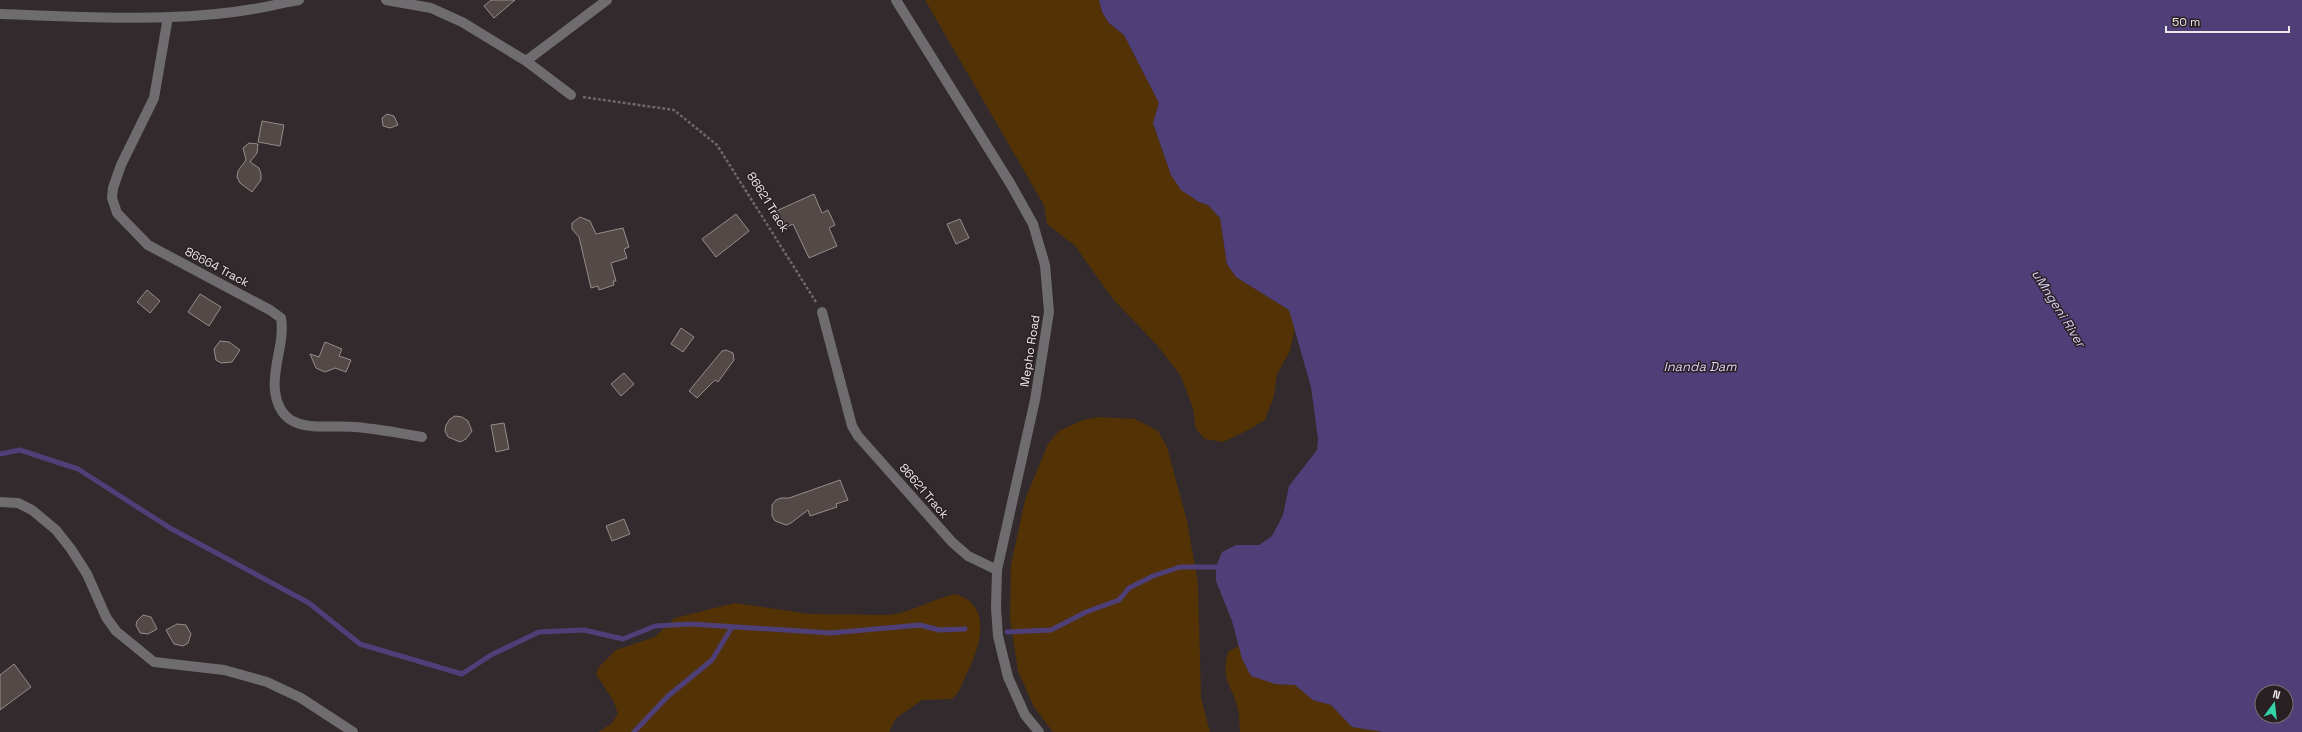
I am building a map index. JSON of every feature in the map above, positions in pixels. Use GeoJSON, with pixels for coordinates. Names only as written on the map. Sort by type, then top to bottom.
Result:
{"type":"FeatureCollection","features":[{"type":"Feature","properties":{"kind":"street"},"geometry":{"type":"LineString","coordinates":[[0,14],[168,17],[260,9],[289,1],[300,0]]}},
{"type":"Feature","properties":{"kind":"street"},"geometry":{"type":"LineString","coordinates":[[386,0],[431,8],[462,22],[526,61],[571,96]]}},
{"type":"Feature","properties":{"kind":"street"},"geometry":{"type":"LineString","coordinates":[[526,61],[607,0]]}},
{"type":"Feature","properties":{"kind":"street","name":"Mepho Road"},"geometry":{"type":"LineString","coordinates":[[896,0],[1010,183],[1032,224],[1045,266],[1049,312],[1035,400],[997,570],[996,608],[998,636],[1008,677],[1025,715],[1039,732]]}},
{"type":"Feature","properties":{"kind":"street","name":"86664 Track"},"geometry":{"type":"LineString","coordinates":[[168,17],[154,98],[121,165],[113,188],[112,198],[117,214],[148,245],[270,310],[281,318],[282,337],[275,388],[277,407],[287,417],[302,425],[321,428],[354,427],[422,437]]}},
{"type":"Feature","properties":{"kind":"street","name":"86621 Track"},"geometry":{"type":"LineString","coordinates":[[822,312],[852,426],[858,436],[952,542],[968,556],[997,570]]}},
{"type":"Feature","properties":{"kind":"street"},"geometry":{"type":"LineString","coordinates":[[0,502],[18,503],[32,510],[56,530],[71,549],[87,574],[106,617],[116,631],[154,662],[224,670],[267,682],[301,698],[353,732]]}},
{"type":"Feature","properties":{"kind":"path","name":"86621 Track"},"geometry":{"type":"LineString","coordinates":[[571,96],[674,110],[717,145],[822,312]]}},
{"type":"Feature","properties":{"kind":"shaded area"},"geometry":{"type":"Polygon","coordinates":[[[925,0],[1099,0],[1102,12],[1109,23],[1124,35],[1159,103],[1153,123],[1171,175],[1199,202],[1208,205],[1220,218],[1227,264],[1236,277],[1289,310],[1295,328],[1290,351],[1277,374],[1274,396],[1265,420],[1223,442],[1205,439],[1196,429],[1193,408],[1181,376],[1156,344],[1113,299],[1075,246],[1047,224],[1044,205],[925,0]]]}},
{"type":"Feature","properties":{"kind":"shaded area"},"geometry":{"type":"Polygon","coordinates":[[[1099,417],[1135,419],[1158,431],[1167,447],[1187,521],[1198,584],[1201,698],[1210,732],[1053,732],[1034,707],[1018,671],[1010,618],[1011,565],[1025,500],[1048,444],[1059,431],[1083,420],[1099,417]]]}},
{"type":"Feature","properties":{"kind":"shaded area"},"geometry":{"type":"Polygon","coordinates":[[[955,594],[967,600],[975,608],[979,617],[980,628],[976,652],[962,685],[952,699],[922,700],[896,718],[889,732],[598,732],[611,724],[618,714],[614,702],[596,674],[599,667],[616,650],[655,637],[675,618],[735,603],[810,614],[890,615],[955,594]]]}},
{"type":"Feature","properties":{"kind":"shaded area"},"geometry":{"type":"Polygon","coordinates":[[[1240,645],[1242,659],[1275,684],[1295,685],[1313,700],[1331,705],[1352,727],[1383,732],[1240,732],[1236,701],[1228,683],[1225,670],[1228,652],[1240,645]]]}},
{"type":"Feature","properties":{"kind":"water","name":"Inanda Dam"},"geometry":{"type":"Polygon","coordinates":[[[1099,0],[2302,0],[2302,732],[1383,732],[1352,727],[1331,705],[1313,700],[1295,685],[1275,684],[1251,676],[1242,659],[1232,621],[1216,581],[1216,567],[1222,552],[1236,545],[1259,545],[1272,536],[1283,515],[1289,486],[1317,450],[1318,439],[1311,387],[1289,310],[1236,277],[1227,264],[1220,218],[1208,205],[1199,202],[1181,190],[1171,175],[1153,123],[1159,103],[1124,35],[1109,23],[1102,12],[1099,0]]]}},
{"type":"Feature","properties":{"kind":"building"},"geometry":{"type":"Polygon","coordinates":[[[491,0],[515,0],[494,18],[484,6],[491,0]]]}},
{"type":"Feature","properties":{"kind":"building"},"geometry":{"type":"Polygon","coordinates":[[[387,114],[394,116],[398,125],[390,128],[383,126],[382,118],[387,114]]]}},
{"type":"Feature","properties":{"kind":"building"},"geometry":{"type":"Polygon","coordinates":[[[262,121],[284,125],[280,146],[258,142],[262,121]]]}},
{"type":"Feature","properties":{"kind":"building"},"geometry":{"type":"Polygon","coordinates":[[[249,143],[258,144],[257,153],[250,162],[259,168],[261,174],[261,180],[252,192],[240,183],[237,177],[238,171],[246,160],[243,148],[249,143]]]}},
{"type":"Feature","properties":{"kind":"building"},"geometry":{"type":"Polygon","coordinates":[[[814,194],[822,213],[828,210],[835,225],[829,228],[837,246],[809,258],[793,224],[782,229],[774,212],[814,194]]]}},
{"type":"Feature","properties":{"kind":"building"},"geometry":{"type":"Polygon","coordinates":[[[736,214],[749,231],[716,257],[702,239],[736,214]]]}},
{"type":"Feature","properties":{"kind":"building"},"geometry":{"type":"Polygon","coordinates":[[[580,217],[590,221],[596,234],[623,228],[629,247],[624,249],[627,258],[611,263],[616,281],[613,281],[614,285],[599,290],[598,286],[591,288],[579,237],[572,229],[572,223],[580,217]]]}},
{"type":"Feature","properties":{"kind":"building"},"geometry":{"type":"Polygon","coordinates":[[[960,219],[969,238],[956,244],[947,224],[960,219]]]}},
{"type":"Feature","properties":{"kind":"building"},"geometry":{"type":"Polygon","coordinates":[[[147,290],[160,301],[150,313],[137,302],[147,290]]]}},
{"type":"Feature","properties":{"kind":"building"},"geometry":{"type":"Polygon","coordinates":[[[200,294],[221,307],[209,326],[188,312],[200,294]]]}},
{"type":"Feature","properties":{"kind":"building"},"geometry":{"type":"Polygon","coordinates":[[[681,328],[694,337],[683,352],[671,344],[681,328]]]}},
{"type":"Feature","properties":{"kind":"building"},"geometry":{"type":"Polygon","coordinates":[[[220,341],[229,342],[240,350],[232,362],[221,363],[216,360],[214,349],[220,341]]]}},
{"type":"Feature","properties":{"kind":"building"},"geometry":{"type":"Polygon","coordinates":[[[325,342],[342,349],[339,356],[351,360],[346,372],[335,368],[325,372],[316,368],[310,354],[319,357],[325,342]]]}},
{"type":"Feature","properties":{"kind":"building"},"geometry":{"type":"Polygon","coordinates":[[[726,350],[733,353],[734,360],[718,382],[715,380],[697,398],[689,391],[722,351],[726,350]]]}},
{"type":"Feature","properties":{"kind":"building"},"geometry":{"type":"Polygon","coordinates":[[[624,373],[634,384],[621,396],[611,384],[624,373]]]}},
{"type":"Feature","properties":{"kind":"building"},"geometry":{"type":"Polygon","coordinates":[[[455,416],[462,417],[468,421],[472,431],[466,439],[460,442],[448,437],[445,431],[446,425],[450,419],[455,416]]]}},
{"type":"Feature","properties":{"kind":"building"},"geometry":{"type":"Polygon","coordinates":[[[504,423],[509,449],[496,452],[491,425],[504,423]]]}},
{"type":"Feature","properties":{"kind":"building"},"geometry":{"type":"Polygon","coordinates":[[[840,480],[848,500],[836,504],[837,507],[810,516],[808,510],[786,525],[775,521],[772,516],[772,505],[776,500],[781,498],[789,498],[840,480]]]}},
{"type":"Feature","properties":{"kind":"building"},"geometry":{"type":"Polygon","coordinates":[[[624,519],[630,534],[612,541],[606,526],[624,519]]]}},
{"type":"Feature","properties":{"kind":"building"},"geometry":{"type":"Polygon","coordinates":[[[143,615],[151,617],[157,629],[148,634],[140,633],[136,625],[137,621],[143,615]]]}},
{"type":"Feature","properties":{"kind":"building"},"geometry":{"type":"Polygon","coordinates":[[[177,624],[186,625],[191,634],[188,643],[183,646],[174,644],[166,630],[177,624]]]}},
{"type":"Feature","properties":{"kind":"building"},"geometry":{"type":"Polygon","coordinates":[[[14,664],[31,687],[0,710],[0,675],[14,664]]]}},
{"type":"Feature","properties":{"kind":"waterway"},"geometry":{"type":"LineString","coordinates":[[0,454],[20,450],[78,469],[170,528],[309,603],[360,644],[462,674],[491,655],[539,632],[584,630],[623,639],[655,626],[690,624],[831,633],[920,625],[939,630],[965,629]]}},
{"type":"Feature","properties":{"kind":"waterway"},"geometry":{"type":"LineString","coordinates":[[1007,632],[1051,630],[1086,612],[1119,600],[1129,588],[1153,576],[1180,567],[1216,567]]}},
{"type":"Feature","properties":{"kind":"waterway"},"geometry":{"type":"LineString","coordinates":[[634,732],[668,696],[712,660],[732,627]]}},
{"type":"Feature","properties":{"kind":"water label","name":"uMngeni River"},"geometry":{"type":"Point","coordinates":[2059,308]}}]}
